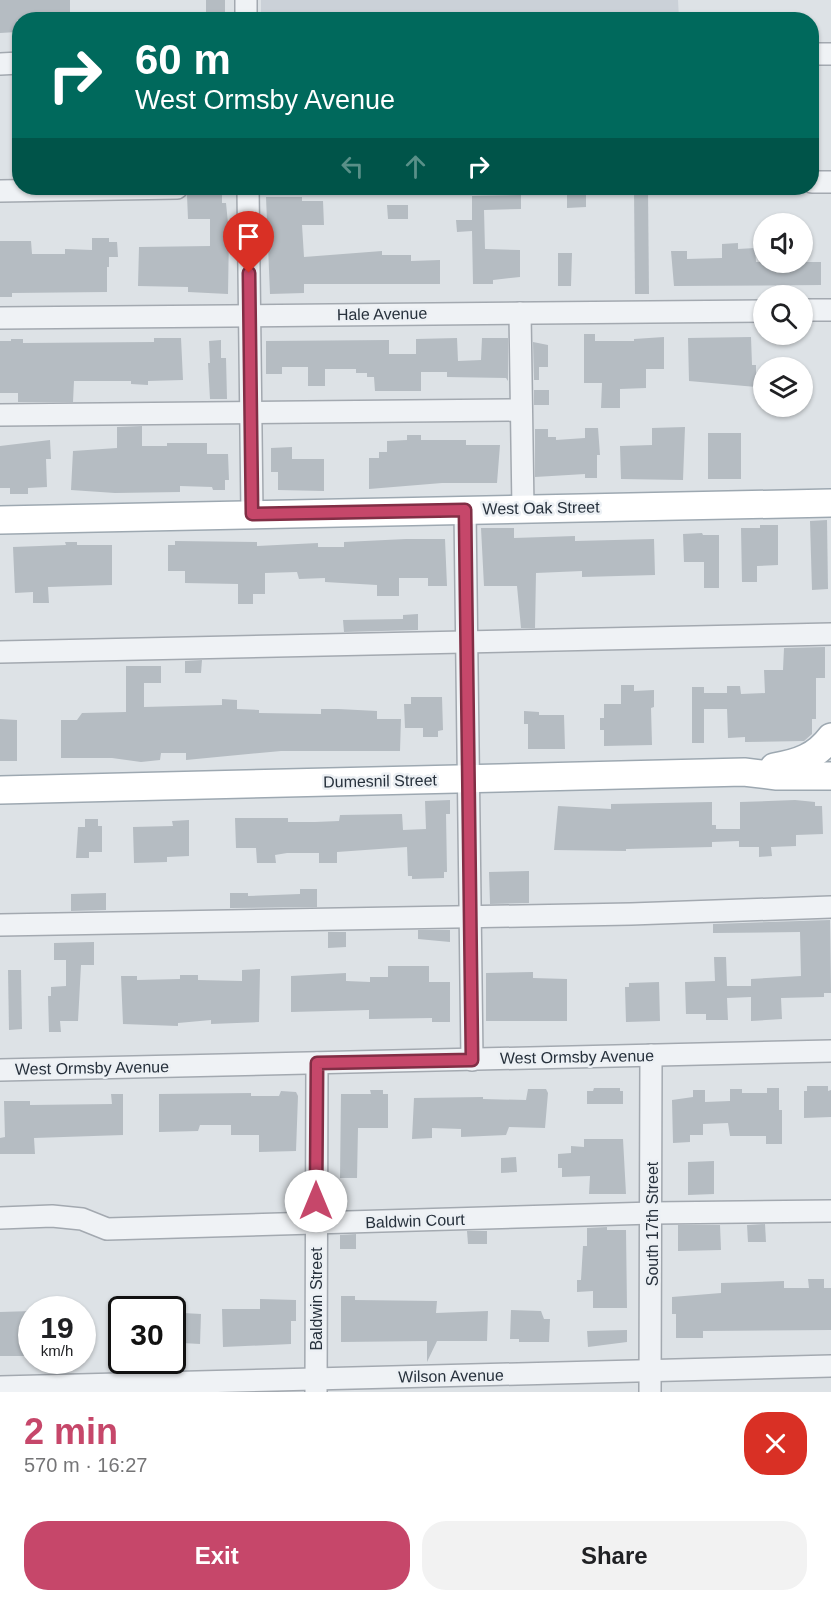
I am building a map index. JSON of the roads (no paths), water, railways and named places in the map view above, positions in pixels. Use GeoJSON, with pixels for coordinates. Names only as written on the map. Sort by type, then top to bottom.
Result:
{"type":"FeatureCollection","features":[{"type":"Feature","properties":{"kind":"main road","name":"West Oak Street"},"geometry":{"type":"LineString","coordinates":[[0,520],[831,503]]}},
{"type":"Feature","properties":{"kind":"main road"},"geometry":{"type":"LineString","coordinates":[[744,772],[796,763],[812,756],[831,737]]}},
{"type":"Feature","properties":{"kind":"main road","name":"Dumesnil Street"},"geometry":{"type":"LineString","coordinates":[[0,790],[744,772],[777,776],[831,776]]}},
{"type":"Feature","properties":{"kind":"street"},"geometry":{"type":"LineString","coordinates":[[248,195],[252,514]]}},
{"type":"Feature","properties":{"kind":"street"},"geometry":{"type":"LineString","coordinates":[[813,310],[831,310]]}},
{"type":"Feature","properties":{"kind":"street","name":"Hale Avenue"},"geometry":{"type":"LineString","coordinates":[[0,318],[753,311]]}},
{"type":"Feature","properties":{"kind":"street"},"geometry":{"type":"LineString","coordinates":[[520,313],[523,509]]}},
{"type":"Feature","properties":{"kind":"street"},"geometry":{"type":"LineString","coordinates":[[0,415],[521,410]]}},
{"type":"Feature","properties":{"kind":"street"},"geometry":{"type":"LineString","coordinates":[[465,510],[472,1060]]}},
{"type":"Feature","properties":{"kind":"street"},"geometry":{"type":"LineString","coordinates":[[0,652],[831,634]]}},
{"type":"Feature","properties":{"kind":"street"},"geometry":{"type":"LineString","coordinates":[[0,925],[631,914],[831,907]]}},
{"type":"Feature","properties":{"kind":"street","name":"West Ormsby Avenue"},"geometry":{"type":"LineString","coordinates":[[0,1070],[831,1051]]}},
{"type":"Feature","properties":{"kind":"street","name":"South 17th Street"},"geometry":{"type":"LineString","coordinates":[[650,1392],[653,1213],[651,1056]]}},
{"type":"Feature","properties":{"kind":"street","name":"Baldwin Street"},"geometry":{"type":"LineString","coordinates":[[316,1386],[317,1063]]}},
{"type":"Feature","properties":{"kind":"street","name":"Baldwin Court"},"geometry":{"type":"LineString","coordinates":[[0,1218],[52,1216],[82,1219],[107,1229],[653,1213],[831,1211]]}},
{"type":"Feature","properties":{"kind":"street","name":"Wilson Avenue"},"geometry":{"type":"LineString","coordinates":[[0,1387],[34,1389],[316,1386],[650,1371],[831,1366]]}}]}
